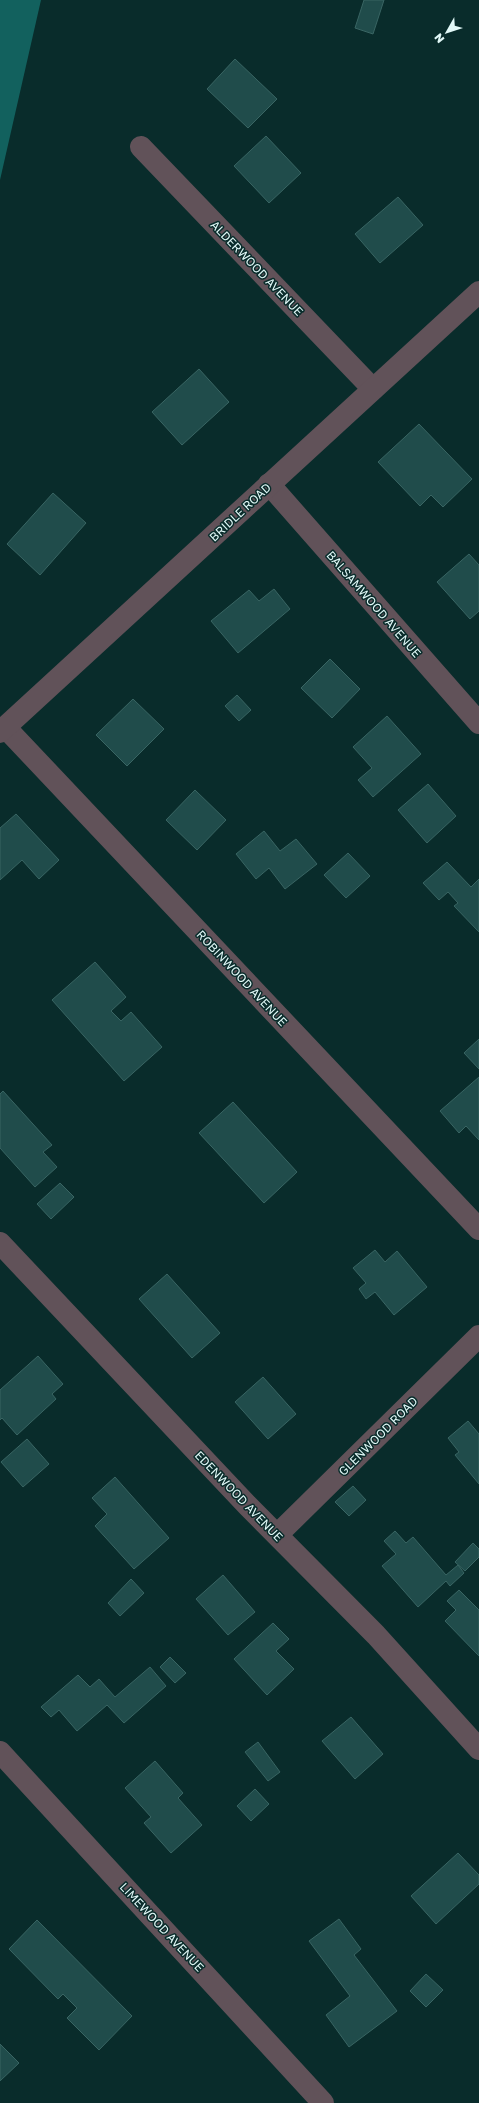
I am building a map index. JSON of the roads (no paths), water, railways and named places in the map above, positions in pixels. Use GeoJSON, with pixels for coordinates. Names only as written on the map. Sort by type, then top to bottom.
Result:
{"type":"FeatureCollection","features":[{"type":"Feature","properties":{"kind":"street","name":"ALDERWOOD AVENUE"},"geometry":{"type":"LineString","coordinates":[[141,147],[373,389]]}},
{"type":"Feature","properties":{"kind":"street","name":"BRIDLE ROAD"},"geometry":{"type":"LineString","coordinates":[[2,729],[479,292]]}},
{"type":"Feature","properties":{"kind":"street","name":"BALSAMWOOD AVENUE"},"geometry":{"type":"LineString","coordinates":[[269,484],[479,723]]}},
{"type":"Feature","properties":{"kind":"street","name":"ROBINWOOD AVENUE"},"geometry":{"type":"LineString","coordinates":[[2,729],[479,1229]]}},
{"type":"Feature","properties":{"kind":"street","name":"EDENWOOD AVENUE"},"geometry":{"type":"LineString","coordinates":[[0,1243],[277,1535],[376,1635],[479,1749]]}},
{"type":"Feature","properties":{"kind":"street","name":"GLENWOOD ROAD"},"geometry":{"type":"LineString","coordinates":[[277,1535],[479,1336]]}},
{"type":"Feature","properties":{"kind":"street","name":"LIMEWOOD AVENUE"},"geometry":{"type":"LineString","coordinates":[[0,1752],[323,2103]]}},
{"type":"Feature","properties":{"kind":"water"},"geometry":{"type":"Polygon","coordinates":[[[0,0],[41,0],[0,180],[0,0]]]}}]}
